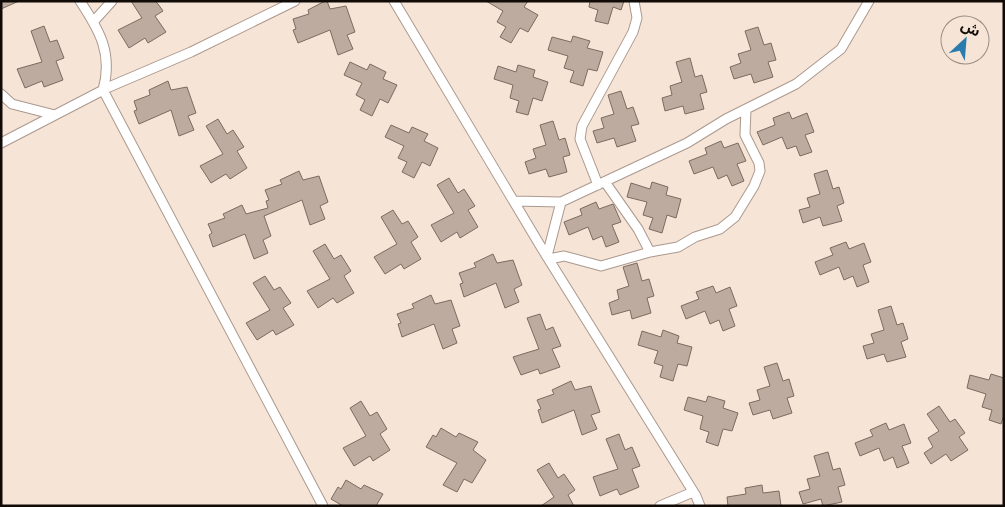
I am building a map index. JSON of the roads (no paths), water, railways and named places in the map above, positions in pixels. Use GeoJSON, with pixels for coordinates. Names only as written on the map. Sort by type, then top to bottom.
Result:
{"type":"FeatureCollection","features":[{"type":"Feature","properties":{"kind":"street"},"geometry":{"type":"LineString","coordinates":[[80,1],[94,22],[104,46],[108,71],[104,90],[323,506]]}},
{"type":"Feature","properties":{"kind":"street"},"geometry":{"type":"LineString","coordinates":[[94,22],[112,1]]}},
{"type":"Feature","properties":{"kind":"street"},"geometry":{"type":"LineString","coordinates":[[394,1],[514,202],[700,506]]}},
{"type":"Feature","properties":{"kind":"street"},"geometry":{"type":"LineString","coordinates":[[634,1],[637,18],[634,32],[582,126],[580,139],[602,184],[638,228],[650,252]]}},
{"type":"Feature","properties":{"kind":"street"},"geometry":{"type":"LineString","coordinates":[[514,202],[561,202],[687,143],[746,109],[796,84],[841,49],[869,1]]}},
{"type":"Feature","properties":{"kind":"street"},"geometry":{"type":"LineString","coordinates":[[1,143],[104,90],[192,52],[294,2]]}},
{"type":"Feature","properties":{"kind":"street"},"geometry":{"type":"LineString","coordinates":[[1,94],[12,104],[55,115]]}},
{"type":"Feature","properties":{"kind":"street"},"geometry":{"type":"LineString","coordinates":[[548,258],[564,256],[601,266],[650,252],[678,247],[695,237],[720,229],[735,217],[754,186],[760,171],[759,163],[745,135],[746,109]]}},
{"type":"Feature","properties":{"kind":"street"},"geometry":{"type":"LineString","coordinates":[[548,258],[561,202]]}},
{"type":"Feature","properties":{"kind":"street"},"geometry":{"type":"LineString","coordinates":[[660,506],[693,492]]}}]}
